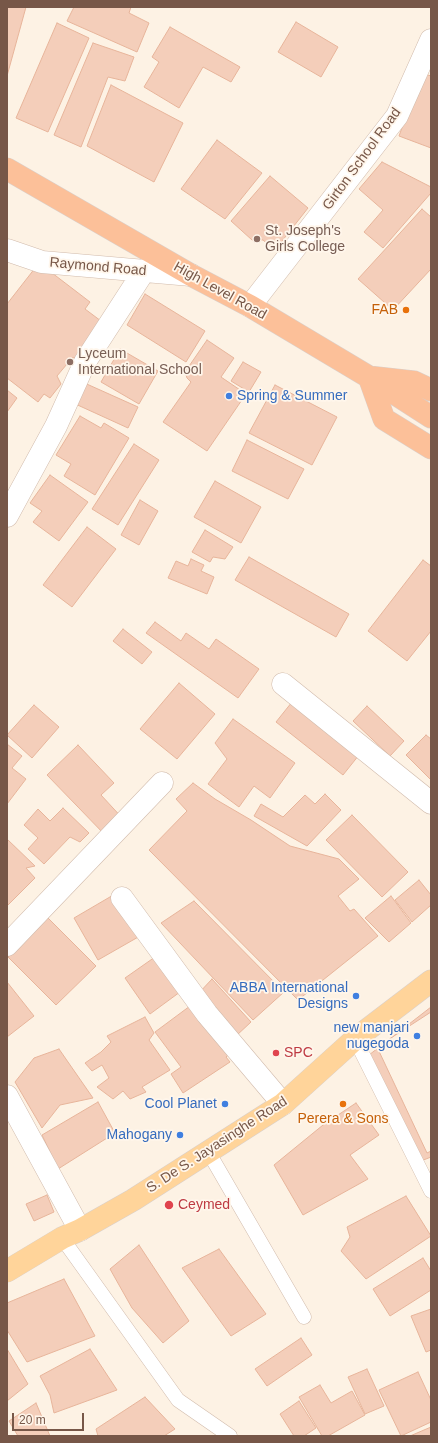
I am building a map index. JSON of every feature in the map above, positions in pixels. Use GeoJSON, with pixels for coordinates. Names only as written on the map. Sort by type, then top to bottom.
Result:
{"type":"FeatureCollection","features":[{"type":"Feature","properties":{"kind":"highway","name":"High Level Road"},"geometry":{"type":"LineString","coordinates":[[7,169],[190,275],[250,306],[369,377],[431,417]]}},
{"type":"Feature","properties":{"kind":"highway"},"geometry":{"type":"LineString","coordinates":[[431,390],[414,382],[369,377],[384,419],[431,448]]}},
{"type":"Feature","properties":{"kind":"main road","name":"S. De S. Jayasinghe Road"},"geometry":{"type":"LineString","coordinates":[[7,1270],[132,1200],[283,1104],[355,1039],[431,981]]}},
{"type":"Feature","properties":{"kind":"street","name":"Girton School Road"},"geometry":{"type":"LineString","coordinates":[[250,306],[397,116],[431,40]]}},
{"type":"Feature","properties":{"kind":"street","name":"Raymond Road"},"geometry":{"type":"LineString","coordinates":[[7,250],[42,262],[190,275]]}},
{"type":"Feature","properties":{"kind":"street"},"geometry":{"type":"LineString","coordinates":[[7,516],[56,426],[85,362],[144,271]]}},
{"type":"Feature","properties":{"kind":"street"},"geometry":{"type":"LineString","coordinates":[[283,684],[431,803]]}},
{"type":"Feature","properties":{"kind":"street"},"geometry":{"type":"LineString","coordinates":[[7,945],[162,784]]}},
{"type":"Feature","properties":{"kind":"street"},"geometry":{"type":"LineString","coordinates":[[122,898],[206,1014],[283,1104]]}},
{"type":"Feature","properties":{"kind":"street"},"geometry":{"type":"LineString","coordinates":[[7,1096],[71,1234]]}},
{"type":"Feature","properties":{"kind":"lane"},"geometry":{"type":"LineString","coordinates":[[355,1039],[431,1191]]}},
{"type":"Feature","properties":{"kind":"lane"},"geometry":{"type":"LineString","coordinates":[[208,1152],[304,1317]]}},
{"type":"Feature","properties":{"kind":"lane"},"geometry":{"type":"LineString","coordinates":[[71,1234],[178,1400],[230,1436]]}},
{"type":"Feature","properties":{"kind":"building"},"geometry":{"type":"Polygon","coordinates":[[[7,7],[26,7],[7,76],[7,7]]]}},
{"type":"Feature","properties":{"kind":"building"},"geometry":{"type":"Polygon","coordinates":[[[74,7],[131,7],[129,13],[149,23],[137,52],[67,21],[74,7]]]}},
{"type":"Feature","properties":{"kind":"building"},"geometry":{"type":"Polygon","coordinates":[[[296,22],[338,47],[321,77],[278,52],[296,22]]]}},
{"type":"Feature","properties":{"kind":"building"},"geometry":{"type":"Polygon","coordinates":[[[57,23],[89,38],[48,132],[16,118],[57,23]]]}},
{"type":"Feature","properties":{"kind":"building"},"geometry":{"type":"Polygon","coordinates":[[[170,27],[240,67],[231,82],[203,67],[179,108],[144,87],[159,62],[152,57],[170,27]]]}},
{"type":"Feature","properties":{"kind":"building"},"geometry":{"type":"Polygon","coordinates":[[[93,43],[134,57],[125,81],[108,77],[81,147],[54,135],[93,43]]]}},
{"type":"Feature","properties":{"kind":"building"},"geometry":{"type":"Polygon","coordinates":[[[422,73],[431,76],[431,148],[399,136],[422,73]]]}},
{"type":"Feature","properties":{"kind":"building"},"geometry":{"type":"Polygon","coordinates":[[[111,85],[183,123],[154,182],[87,146],[111,85]]]}},
{"type":"Feature","properties":{"kind":"building"},"geometry":{"type":"Polygon","coordinates":[[[217,140],[262,173],[225,219],[181,189],[217,140]]]}},
{"type":"Feature","properties":{"kind":"building"},"geometry":{"type":"Polygon","coordinates":[[[382,162],[431,187],[431,193],[383,248],[364,232],[383,210],[359,189],[382,162]]]}},
{"type":"Feature","properties":{"kind":"building"},"geometry":{"type":"Polygon","coordinates":[[[270,176],[308,208],[275,250],[263,240],[252,240],[231,221],[270,176]]]}},
{"type":"Feature","properties":{"kind":"building"},"geometry":{"type":"Polygon","coordinates":[[[422,209],[431,217],[431,269],[393,310],[358,279],[422,209]]]}},
{"type":"Feature","properties":{"kind":"building"},"geometry":{"type":"Polygon","coordinates":[[[39,263],[90,302],[85,309],[105,324],[79,357],[72,358],[57,376],[61,384],[50,398],[44,394],[38,402],[7,378],[7,304],[39,263]]]}},
{"type":"Feature","properties":{"kind":"building"},"geometry":{"type":"Polygon","coordinates":[[[145,294],[205,331],[186,362],[127,325],[145,294]]]}},
{"type":"Feature","properties":{"kind":"building"},"geometry":{"type":"Polygon","coordinates":[[[207,340],[234,358],[221,377],[246,394],[207,451],[163,422],[191,382],[187,378],[185,372],[207,340]]]}},
{"type":"Feature","properties":{"kind":"building"},"geometry":{"type":"Polygon","coordinates":[[[120,349],[158,371],[139,404],[101,382],[120,349]]]}},
{"type":"Feature","properties":{"kind":"building"},"geometry":{"type":"Polygon","coordinates":[[[243,362],[261,372],[249,392],[231,381],[243,362]]]}},
{"type":"Feature","properties":{"kind":"building"},"geometry":{"type":"Polygon","coordinates":[[[80,381],[138,407],[128,428],[71,402],[80,381]]]}},
{"type":"Feature","properties":{"kind":"building"},"geometry":{"type":"Polygon","coordinates":[[[275,385],[337,417],[312,465],[249,433],[275,385]]]}},
{"type":"Feature","properties":{"kind":"building"},"geometry":{"type":"Polygon","coordinates":[[[7,390],[17,398],[7,412],[7,390]]]}},
{"type":"Feature","properties":{"kind":"building"},"geometry":{"type":"Polygon","coordinates":[[[80,416],[101,428],[104,423],[129,438],[95,495],[64,476],[71,464],[56,455],[80,416]]]}},
{"type":"Feature","properties":{"kind":"building"},"geometry":{"type":"Polygon","coordinates":[[[247,440],[304,469],[288,499],[232,471],[247,440]]]}},
{"type":"Feature","properties":{"kind":"building"},"geometry":{"type":"Polygon","coordinates":[[[134,444],[159,460],[118,525],[92,509],[134,444]]]}},
{"type":"Feature","properties":{"kind":"building"},"geometry":{"type":"Polygon","coordinates":[[[50,475],[88,502],[59,541],[33,522],[42,511],[30,503],[50,475]]]}},
{"type":"Feature","properties":{"kind":"building"},"geometry":{"type":"Polygon","coordinates":[[[215,481],[261,507],[241,543],[194,517],[215,481]]]}},
{"type":"Feature","properties":{"kind":"building"},"geometry":{"type":"Polygon","coordinates":[[[140,500],[158,511],[139,545],[121,535],[140,500]]]}},
{"type":"Feature","properties":{"kind":"building"},"geometry":{"type":"Polygon","coordinates":[[[87,527],[116,549],[72,607],[43,585],[87,527]]]}},
{"type":"Feature","properties":{"kind":"building"},"geometry":{"type":"Polygon","coordinates":[[[205,530],[233,547],[225,559],[213,557],[210,562],[192,552],[205,530]]]}},
{"type":"Feature","properties":{"kind":"building"},"geometry":{"type":"Polygon","coordinates":[[[249,557],[349,614],[336,637],[235,580],[249,557]]]}},
{"type":"Feature","properties":{"kind":"building"},"geometry":{"type":"Polygon","coordinates":[[[191,559],[204,565],[201,571],[214,577],[207,594],[168,578],[176,561],[188,566],[191,559]]]}},
{"type":"Feature","properties":{"kind":"building"},"geometry":{"type":"Polygon","coordinates":[[[423,560],[431,566],[431,631],[407,661],[368,631],[423,560]]]}},
{"type":"Feature","properties":{"kind":"building"},"geometry":{"type":"Polygon","coordinates":[[[155,622],[181,641],[186,633],[209,649],[216,639],[259,669],[238,698],[146,633],[155,622]]]}},
{"type":"Feature","properties":{"kind":"building"},"geometry":{"type":"Polygon","coordinates":[[[123,629],[152,652],[142,664],[113,641],[123,629]]]}},
{"type":"Feature","properties":{"kind":"building"},"geometry":{"type":"Polygon","coordinates":[[[179,683],[215,714],[177,759],[140,729],[179,683]]]}},
{"type":"Feature","properties":{"kind":"building"},"geometry":{"type":"Polygon","coordinates":[[[292,702],[359,755],[343,775],[276,722],[292,702]]]}},
{"type":"Feature","properties":{"kind":"building"},"geometry":{"type":"Polygon","coordinates":[[[34,705],[59,727],[32,758],[7,735],[34,705]]]}},
{"type":"Feature","properties":{"kind":"building"},"geometry":{"type":"Polygon","coordinates":[[[367,706],[404,741],[390,756],[353,721],[367,706]]]}},
{"type":"Feature","properties":{"kind":"building"},"geometry":{"type":"Polygon","coordinates":[[[233,719],[295,763],[270,798],[254,786],[239,807],[208,784],[227,759],[215,743],[233,719]]]}},
{"type":"Feature","properties":{"kind":"building"},"geometry":{"type":"Polygon","coordinates":[[[426,735],[431,739],[431,780],[406,755],[426,735]]]}},
{"type":"Feature","properties":{"kind":"building"},"geometry":{"type":"Polygon","coordinates":[[[7,744],[22,756],[12,768],[26,779],[7,804],[7,744]]]}},
{"type":"Feature","properties":{"kind":"building"},"geometry":{"type":"Polygon","coordinates":[[[78,745],[114,783],[101,795],[125,821],[107,837],[47,775],[78,745]]]}},
{"type":"Feature","properties":{"kind":"building"},"geometry":{"type":"Polygon","coordinates":[[[193,783],[215,799],[251,820],[290,846],[339,859],[359,879],[338,896],[350,911],[354,909],[378,936],[298,1000],[149,850],[187,811],[176,799],[193,783]]]}},
{"type":"Feature","properties":{"kind":"building"},"geometry":{"type":"Polygon","coordinates":[[[325,794],[341,810],[307,846],[254,816],[261,804],[283,817],[305,795],[315,804],[325,794]]]}},
{"type":"Feature","properties":{"kind":"building"},"geometry":{"type":"Polygon","coordinates":[[[63,808],[89,833],[80,842],[70,837],[44,864],[28,849],[38,838],[24,825],[38,809],[50,821],[63,808]]]}},
{"type":"Feature","properties":{"kind":"building"},"geometry":{"type":"Polygon","coordinates":[[[352,815],[408,872],[382,897],[326,840],[352,815]]]}},
{"type":"Feature","properties":{"kind":"building"},"geometry":{"type":"Polygon","coordinates":[[[7,839],[35,866],[26,868],[35,878],[7,906],[7,839]]]}},
{"type":"Feature","properties":{"kind":"building"},"geometry":{"type":"Polygon","coordinates":[[[419,880],[431,895],[431,905],[412,922],[395,900],[419,880]]]}},
{"type":"Feature","properties":{"kind":"building"},"geometry":{"type":"Polygon","coordinates":[[[115,894],[140,936],[98,960],[74,918],[115,894]]]}},
{"type":"Feature","properties":{"kind":"building"},"geometry":{"type":"Polygon","coordinates":[[[391,896],[411,923],[389,942],[365,918],[391,896]]]}},
{"type":"Feature","properties":{"kind":"building"},"geometry":{"type":"Polygon","coordinates":[[[194,901],[284,992],[253,1020],[161,923],[194,901]]]}},
{"type":"Feature","properties":{"kind":"building"},"geometry":{"type":"Polygon","coordinates":[[[48,918],[96,966],[56,1005],[8,957],[48,918]]]}},
{"type":"Feature","properties":{"kind":"building"},"geometry":{"type":"Polygon","coordinates":[[[155,957],[180,992],[150,1014],[125,978],[155,957]]]}},
{"type":"Feature","properties":{"kind":"building"},"geometry":{"type":"Polygon","coordinates":[[[212,979],[251,1022],[236,1036],[198,994],[212,979]]]}},
{"type":"Feature","properties":{"kind":"building"},"geometry":{"type":"Polygon","coordinates":[[[7,982],[34,1016],[7,1037],[7,982]]]}},
{"type":"Feature","properties":{"kind":"building"},"geometry":{"type":"Polygon","coordinates":[[[190,1006],[232,1052],[226,1057],[230,1062],[183,1093],[171,1074],[181,1067],[155,1032],[190,1006]]]}},
{"type":"Feature","properties":{"kind":"building"},"geometry":{"type":"Polygon","coordinates":[[[431,1007],[431,1157],[421,1161],[369,1055],[431,1007]]]}},
{"type":"Feature","properties":{"kind":"building"},"geometry":{"type":"Polygon","coordinates":[[[431,1012],[431,1151],[427,1153],[377,1047],[431,1012]]]}},
{"type":"Feature","properties":{"kind":"building"},"geometry":{"type":"Polygon","coordinates":[[[145,1017],[154,1033],[149,1040],[170,1070],[142,1087],[146,1092],[130,1099],[123,1091],[113,1099],[97,1087],[109,1078],[102,1065],[92,1071],[85,1063],[101,1052],[111,1042],[107,1036],[145,1017]]]}},
{"type":"Feature","properties":{"kind":"building"},"geometry":{"type":"Polygon","coordinates":[[[59,1049],[93,1098],[60,1105],[42,1128],[15,1082],[34,1058],[59,1049]]]}},
{"type":"Feature","properties":{"kind":"building"},"geometry":{"type":"Polygon","coordinates":[[[98,1102],[115,1133],[58,1169],[42,1135],[98,1102]]]}},
{"type":"Feature","properties":{"kind":"building"},"geometry":{"type":"Polygon","coordinates":[[[356,1103],[379,1135],[350,1155],[368,1179],[303,1215],[274,1165],[323,1125],[356,1103]]]}},
{"type":"Feature","properties":{"kind":"building"},"geometry":{"type":"Polygon","coordinates":[[[47,1195],[54,1212],[34,1221],[26,1204],[47,1195]]]}},
{"type":"Feature","properties":{"kind":"building"},"geometry":{"type":"Polygon","coordinates":[[[406,1196],[431,1236],[366,1279],[341,1251],[350,1237],[347,1227],[406,1196]]]}},
{"type":"Feature","properties":{"kind":"building"},"geometry":{"type":"Polygon","coordinates":[[[139,1245],[189,1321],[163,1343],[132,1308],[110,1269],[139,1245]]]}},
{"type":"Feature","properties":{"kind":"building"},"geometry":{"type":"Polygon","coordinates":[[[219,1249],[266,1314],[231,1336],[182,1268],[219,1249]]]}},
{"type":"Feature","properties":{"kind":"building"},"geometry":{"type":"Polygon","coordinates":[[[423,1258],[431,1271],[431,1290],[390,1316],[373,1289],[423,1258]]]}},
{"type":"Feature","properties":{"kind":"building"},"geometry":{"type":"Polygon","coordinates":[[[64,1279],[95,1336],[27,1362],[7,1330],[7,1303],[64,1279]]]}},
{"type":"Feature","properties":{"kind":"building"},"geometry":{"type":"Polygon","coordinates":[[[431,1309],[431,1350],[426,1352],[411,1316],[431,1309]]]}},
{"type":"Feature","properties":{"kind":"building"},"geometry":{"type":"Polygon","coordinates":[[[301,1338],[312,1355],[267,1386],[255,1369],[301,1338]]]}},
{"type":"Feature","properties":{"kind":"building"},"geometry":{"type":"Polygon","coordinates":[[[7,1349],[28,1384],[7,1401],[7,1349]]]}},
{"type":"Feature","properties":{"kind":"building"},"geometry":{"type":"Polygon","coordinates":[[[90,1349],[117,1390],[54,1413],[50,1395],[40,1376],[90,1349]]]}},
{"type":"Feature","properties":{"kind":"building"},"geometry":{"type":"Polygon","coordinates":[[[367,1369],[384,1406],[365,1414],[348,1377],[367,1369]]]}},
{"type":"Feature","properties":{"kind":"building"},"geometry":{"type":"Polygon","coordinates":[[[418,1372],[431,1400],[431,1422],[401,1436],[379,1390],[418,1372]]]}},
{"type":"Feature","properties":{"kind":"building"},"geometry":{"type":"Polygon","coordinates":[[[320,1385],[331,1403],[352,1391],[365,1415],[328,1436],[322,1436],[299,1397],[320,1385]]]}},
{"type":"Feature","properties":{"kind":"building"},"geometry":{"type":"Polygon","coordinates":[[[145,1397],[175,1429],[164,1436],[98,1436],[96,1429],[145,1397]]]}},
{"type":"Feature","properties":{"kind":"building"},"geometry":{"type":"Polygon","coordinates":[[[299,1401],[316,1428],[304,1436],[294,1436],[280,1414],[299,1401]]]}},
{"type":"Feature","properties":{"kind":"building"},"geometry":{"type":"Polygon","coordinates":[[[36,1403],[50,1436],[18,1436],[9,1421],[36,1403]]]}},
{"type":"Feature","properties":{"kind":"building"},"geometry":{"type":"Polygon","coordinates":[[[431,1427],[431,1436],[410,1436],[431,1427]]]}},
{"type":"Feature","properties":{"kind":"place","name":"St. Joseph's Girls College"},"geometry":{"type":"Point","coordinates":[257,239]}},
{"type":"Feature","properties":{"kind":"place","name":"FAB"},"geometry":{"type":"Point","coordinates":[406,310]}},
{"type":"Feature","properties":{"kind":"place","name":"Lyceum International School"},"geometry":{"type":"Point","coordinates":[70,362]}},
{"type":"Feature","properties":{"kind":"place","name":"Spring & Summer"},"geometry":{"type":"Point","coordinates":[229,396]}},
{"type":"Feature","properties":{"kind":"place","name":"ABBA International Designs"},"geometry":{"type":"Point","coordinates":[356,996]}},
{"type":"Feature","properties":{"kind":"place","name":"new manjari nugegoda"},"geometry":{"type":"Point","coordinates":[417,1036]}},
{"type":"Feature","properties":{"kind":"place","name":"SPC"},"geometry":{"type":"Point","coordinates":[276,1053]}},
{"type":"Feature","properties":{"kind":"place","name":"Cool Planet"},"geometry":{"type":"Point","coordinates":[225,1104]}},
{"type":"Feature","properties":{"kind":"place","name":"Perera & Sons"},"geometry":{"type":"Point","coordinates":[343,1104]}},
{"type":"Feature","properties":{"kind":"place","name":"Mahogany"},"geometry":{"type":"Point","coordinates":[180,1135]}},
{"type":"Feature","properties":{"kind":"place","name":"Ceymed"},"geometry":{"type":"Point","coordinates":[169,1205]}}]}
